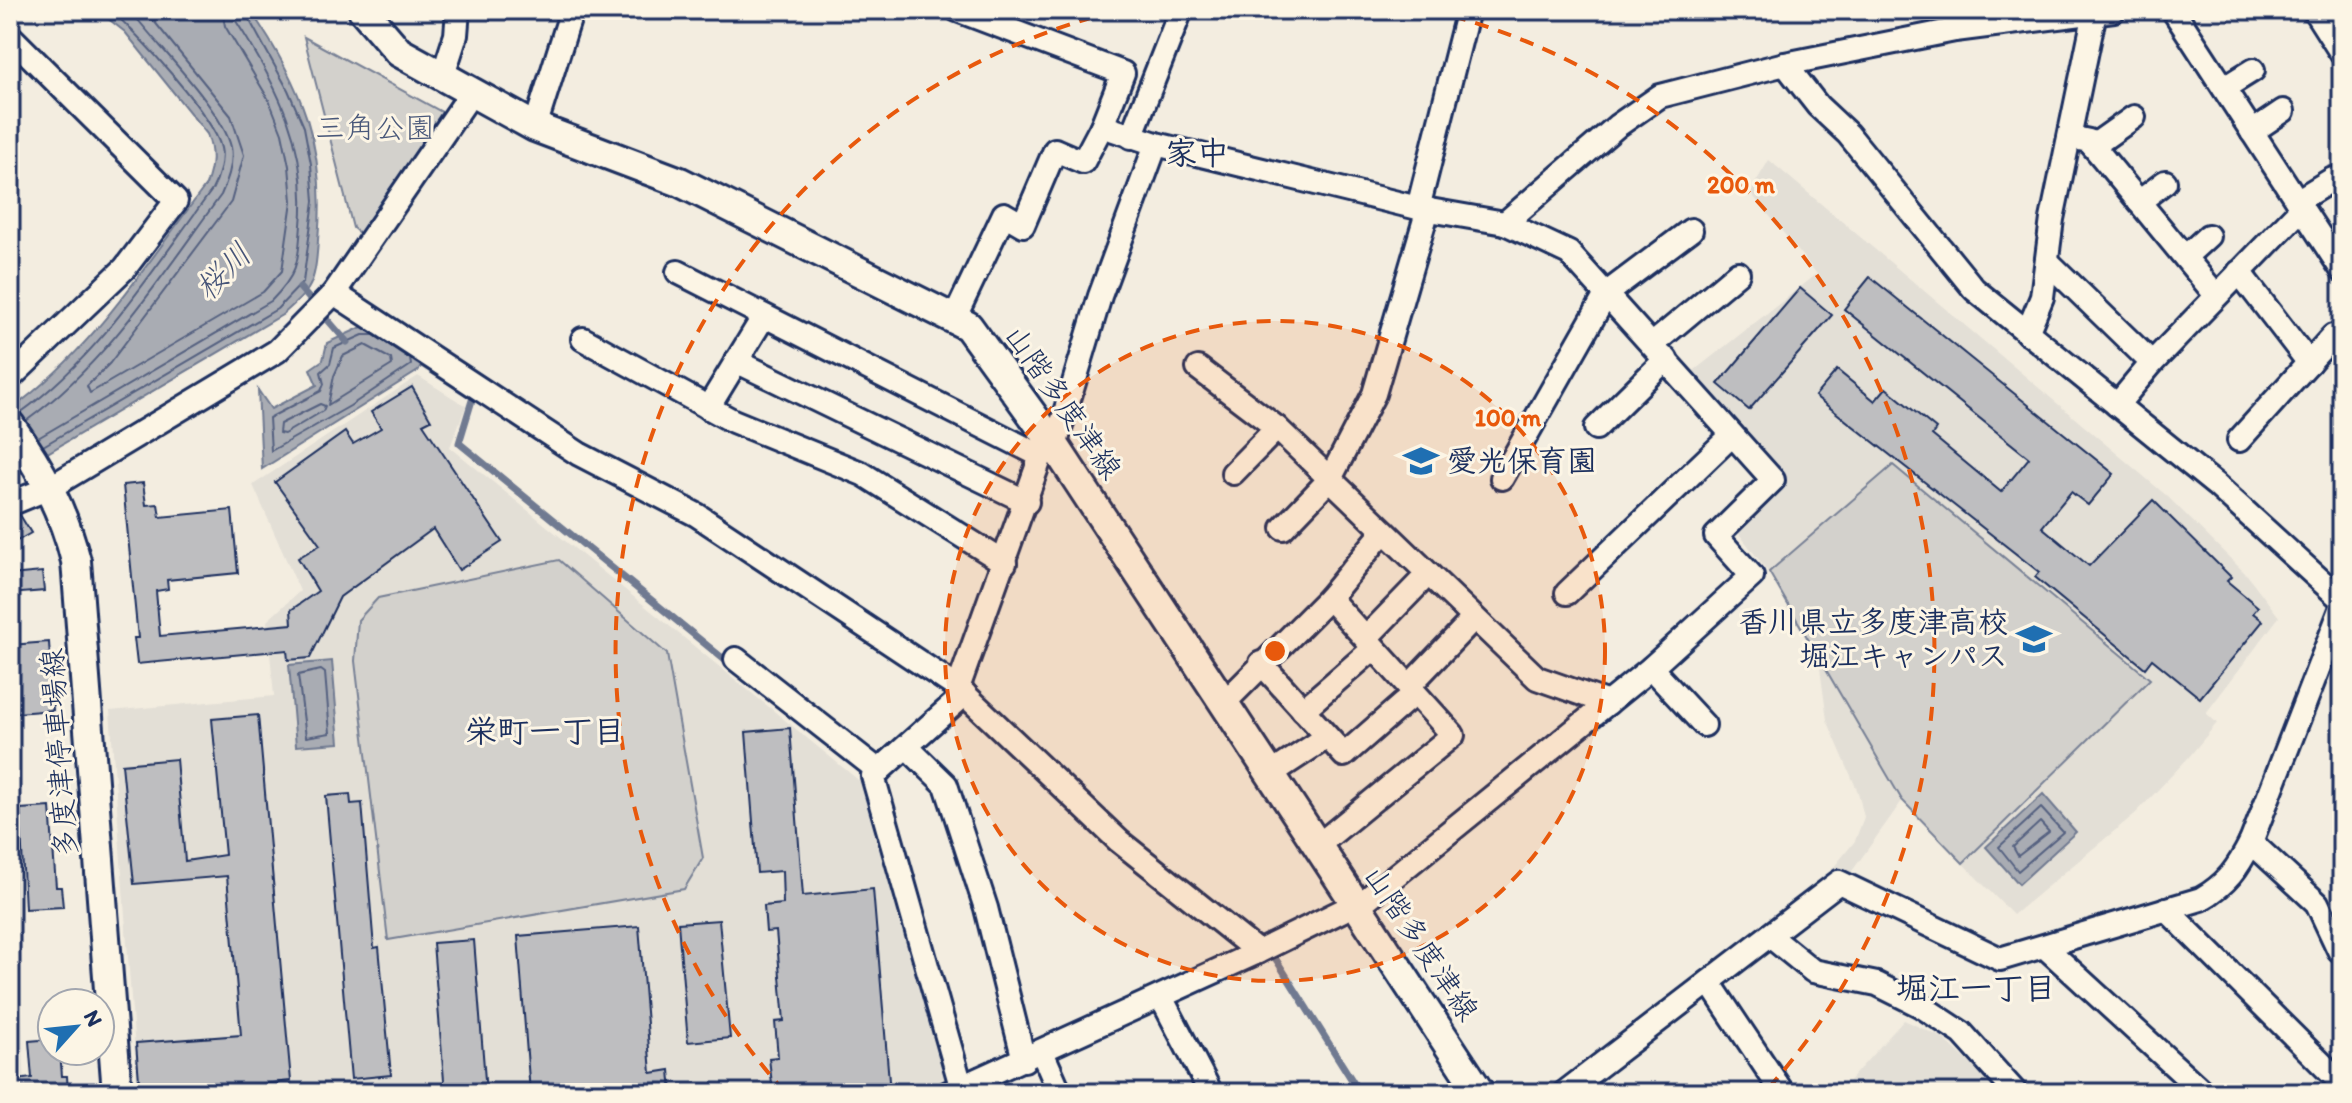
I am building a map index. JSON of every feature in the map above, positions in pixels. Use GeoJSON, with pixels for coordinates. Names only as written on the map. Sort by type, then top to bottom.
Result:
{"type":"FeatureCollection","features":[{"type":"Feature","properties":{"kind":"main road","name":"山階多度津線"},"geometry":{"type":"LineString","coordinates":[[363,10],[399,52],[535,127],[680,182],[968,326],[996,360],[1048,451],[1223,704],[1480,1093]]}},
{"type":"Feature","properties":{"kind":"main road","name":"多度津停車場線"},"geometry":{"type":"LineString","coordinates":[[10,425],[47,479],[67,525],[81,593],[117,1093]]}},
{"type":"Feature","properties":{"kind":"street"},"geometry":{"type":"LineString","coordinates":[[443,75],[456,35],[458,10]]}},
{"type":"Feature","properties":{"kind":"street"},"geometry":{"type":"LineString","coordinates":[[535,127],[572,10]]}},
{"type":"Feature","properties":{"kind":"street"},"geometry":{"type":"LineString","coordinates":[[954,319],[1004,214],[1023,225],[1055,150],[1083,162],[1102,126],[1123,73],[957,10]]}},
{"type":"Feature","properties":{"kind":"street"},"geometry":{"type":"LineString","coordinates":[[1131,137],[1181,10]]}},
{"type":"Feature","properties":{"kind":"street"},"geometry":{"type":"LineString","coordinates":[[1283,528],[1330,479],[1374,394],[1423,209],[1468,10]]}},
{"type":"Feature","properties":{"kind":"street"},"geometry":{"type":"LineString","coordinates":[[2173,10],[2342,270]]}},
{"type":"Feature","properties":{"kind":"street"},"geometry":{"type":"LineString","coordinates":[[2314,10],[2342,54]]}},
{"type":"Feature","properties":{"kind":"street"},"geometry":{"type":"LineString","coordinates":[[1505,223],[1617,126],[1660,96],[1785,64],[1955,30],[2104,11],[2070,137],[2042,297],[2027,333]]}},
{"type":"Feature","properties":{"kind":"street"},"geometry":{"type":"LineString","coordinates":[[10,36],[176,201],[125,268],[10,378]]}},
{"type":"Feature","properties":{"kind":"street"},"geometry":{"type":"LineString","coordinates":[[1785,64],[1818,106],[1848,134],[1974,289],[2216,485],[2342,600]]}},
{"type":"Feature","properties":{"kind":"street"},"geometry":{"type":"LineString","coordinates":[[2224,88],[2253,70]]}},
{"type":"Feature","properties":{"kind":"street"},"geometry":{"type":"LineString","coordinates":[[10,504],[47,479],[277,351],[334,293],[472,92]]}},
{"type":"Feature","properties":{"kind":"street"},"geometry":{"type":"LineString","coordinates":[[2252,132],[2283,111]]}},
{"type":"Feature","properties":{"kind":"street"},"geometry":{"type":"LineString","coordinates":[[2093,146],[2134,117]]}},
{"type":"Feature","properties":{"kind":"street"},"geometry":{"type":"LineString","coordinates":[[1102,126],[1156,144],[1423,209],[1505,223],[1569,253],[1773,480],[1716,536],[1752,576],[1651,668],[1368,898],[957,1091],[873,776],[907,747],[962,691],[1156,144]]}},
{"type":"Feature","properties":{"kind":"street"},"geometry":{"type":"LineString","coordinates":[[2070,137],[2089,141],[2215,294]]}},
{"type":"Feature","properties":{"kind":"street"},"geometry":{"type":"LineString","coordinates":[[2117,405],[2299,205],[2333,179]]}},
{"type":"Feature","properties":{"kind":"street"},"geometry":{"type":"LineString","coordinates":[[2139,202],[2165,182]]}},
{"type":"Feature","properties":{"kind":"street"},"geometry":{"type":"LineString","coordinates":[[1502,478],[1607,293],[1691,230]]}},
{"type":"Feature","properties":{"kind":"street"},"geometry":{"type":"LineString","coordinates":[[2185,257],[2208,236]]}},
{"type":"Feature","properties":{"kind":"street"},"geometry":{"type":"LineString","coordinates":[[2047,261],[2152,363]]}},
{"type":"Feature","properties":{"kind":"street"},"geometry":{"type":"LineString","coordinates":[[678,272],[1048,451]]}},
{"type":"Feature","properties":{"kind":"street"},"geometry":{"type":"LineString","coordinates":[[2239,272],[2309,363]]}},
{"type":"Feature","properties":{"kind":"street"},"geometry":{"type":"LineString","coordinates":[[1596,428],[1659,352],[1738,273]]}},
{"type":"Feature","properties":{"kind":"street"},"geometry":{"type":"LineString","coordinates":[[334,293],[579,454],[710,524],[962,691],[1119,841],[1258,952]]}},
{"type":"Feature","properties":{"kind":"street"},"geometry":{"type":"LineString","coordinates":[[708,408],[764,316]]}},
{"type":"Feature","properties":{"kind":"street"},"geometry":{"type":"LineString","coordinates":[[2239,440],[2333,336]]}},
{"type":"Feature","properties":{"kind":"street"},"geometry":{"type":"LineString","coordinates":[[583,339],[708,408],[863,474],[1005,563]]}},
{"type":"Feature","properties":{"kind":"street"},"geometry":{"type":"LineString","coordinates":[[736,361],[1027,502]]}},
{"type":"Feature","properties":{"kind":"street"},"geometry":{"type":"LineString","coordinates":[[1198,368],[1277,428],[1537,678],[1608,703]]}},
{"type":"Feature","properties":{"kind":"street"},"geometry":{"type":"LineString","coordinates":[[1233,473],[1277,428]]}},
{"type":"Feature","properties":{"kind":"street"},"geometry":{"type":"LineString","coordinates":[[1567,593],[1732,435]]}},
{"type":"Feature","properties":{"kind":"street"},"geometry":{"type":"LineString","coordinates":[[1223,704],[1329,598],[1384,531]]}},
{"type":"Feature","properties":{"kind":"street"},"geometry":{"type":"LineString","coordinates":[[1303,710],[1370,643],[1428,574]]}},
{"type":"Feature","properties":{"kind":"street"},"geometry":{"type":"LineString","coordinates":[[1316,847],[1453,735],[1329,598]]}},
{"type":"Feature","properties":{"kind":"street"},"geometry":{"type":"LineString","coordinates":[[1564,1093],[1839,882],[2000,959],[2201,899],[2221,888],[2235,873],[2251,842],[2342,607]]}},
{"type":"Feature","properties":{"kind":"street"},"geometry":{"type":"LineString","coordinates":[[1261,663],[1344,755],[1412,690],[1474,618]]}},
{"type":"Feature","properties":{"kind":"street"},"geometry":{"type":"LineString","coordinates":[[736,659],[879,771]]}},
{"type":"Feature","properties":{"kind":"street"},"geometry":{"type":"LineString","coordinates":[[1651,668],[1704,725]]}},
{"type":"Feature","properties":{"kind":"street"},"geometry":{"type":"LineString","coordinates":[[1269,775],[1327,737]]}},
{"type":"Feature","properties":{"kind":"street"},"geometry":{"type":"LineString","coordinates":[[907,747],[946,785],[1033,1056],[1060,1093]]}},
{"type":"Feature","properties":{"kind":"street"},"geometry":{"type":"LineString","coordinates":[[2251,842],[2317,903],[2339,950]]}},
{"type":"Feature","properties":{"kind":"street"},"geometry":{"type":"LineString","coordinates":[[2166,909],[2342,1084]]}},
{"type":"Feature","properties":{"kind":"street"},"geometry":{"type":"LineString","coordinates":[[1770,936],[1813,971],[1877,984],[1921,1006],[1962,1033],[2016,1093]]}},
{"type":"Feature","properties":{"kind":"street"},"geometry":{"type":"LineString","coordinates":[[2045,947],[2204,1093]]}},
{"type":"Feature","properties":{"kind":"street"},"geometry":{"type":"LineString","coordinates":[[1709,982],[1783,1093]]}},
{"type":"Feature","properties":{"kind":"street"},"geometry":{"type":"LineString","coordinates":[[1161,997],[1211,1093]]}},
{"type":"Feature","properties":{"kind":"shaded area","name":"香川県立多度津高校 堀江キャンパス"},"geometry":{"type":"Polygon","coordinates":[[[1769,160],[2167,496],[2248,576],[2279,617],[2206,713],[2217,723],[2188,758],[2136,813],[2013,915],[1902,801],[1845,881],[1699,977],[1808,899],[1855,841],[1864,817],[1858,792],[1827,720],[1819,661],[1769,573],[1734,527],[1785,480],[1691,373],[1817,274],[1750,192],[1769,160]]]}},
{"type":"Feature","properties":{"kind":"shaded area"},"geometry":{"type":"Polygon","coordinates":[[[418,376],[466,406],[450,447],[862,783],[952,1082],[927,1093],[138,1093],[110,711],[274,696],[267,621],[300,591],[253,485],[418,376]]]}},
{"type":"Feature","properties":{"kind":"shaded area"},"geometry":{"type":"Polygon","coordinates":[[[11,712],[25,1093],[10,1093],[11,712]]]}},
{"type":"Feature","properties":{"kind":"shaded area"},"geometry":{"type":"Polygon","coordinates":[[[1904,1020],[1943,1038],[2002,1093],[1838,1093],[1904,1020]]]}},
{"type":"Feature","properties":{"kind":"green space","name":"三角公園"},"geometry":{"type":"Polygon","coordinates":[[[304,37],[442,112],[360,234],[353,228],[304,37]]]}},
{"type":"Feature","properties":{"kind":"green space"},"geometry":{"type":"Polygon","coordinates":[[[1893,465],[2150,679],[1963,863],[1902,800],[1769,572],[1893,465]]]}},
{"type":"Feature","properties":{"kind":"green space"},"geometry":{"type":"Polygon","coordinates":[[[559,560],[667,654],[703,858],[684,889],[388,940],[355,661],[358,620],[378,598],[559,560]]]}},
{"type":"Feature","properties":{"kind":"water","name":"桜川"},"geometry":{"type":"Polygon","coordinates":[[[97,10],[250,10],[297,91],[314,147],[320,207],[314,272],[306,292],[282,315],[10,475],[10,410],[40,387],[92,334],[206,185],[210,172],[212,153],[207,134],[125,32],[97,10]]]}},
{"type":"Feature","properties":{"kind":"water"},"geometry":{"type":"Polygon","coordinates":[[[362,327],[376,327],[425,360],[418,371],[262,469],[258,390],[271,409],[317,385],[310,369],[323,360],[327,343],[362,327]]]}},
{"type":"Feature","properties":{"kind":"water"},"geometry":{"type":"Polygon","coordinates":[[[332,661],[339,743],[296,746],[289,665],[332,661]]]}},
{"type":"Feature","properties":{"kind":"water"},"geometry":{"type":"Polygon","coordinates":[[[2043,794],[2076,832],[2019,884],[1986,847],[2043,794]]]}},
{"type":"Feature","properties":{"kind":"building"},"geometry":{"type":"Polygon","coordinates":[[[1870,277],[2114,474],[2088,505],[2071,492],[2042,527],[2089,566],[2153,500],[2231,577],[2227,581],[2258,607],[2253,613],[2263,621],[2200,698],[2152,659],[2145,668],[2035,577],[2039,572],[1815,396],[1837,370],[1875,401],[1886,388],[1936,429],[1932,435],[2001,492],[2029,458],[1844,309],[1870,277]]]}},
{"type":"Feature","properties":{"kind":"building"},"geometry":{"type":"Polygon","coordinates":[[[1800,288],[1832,315],[1749,410],[1718,384],[1800,288]]]}},
{"type":"Feature","properties":{"kind":"building"},"geometry":{"type":"Polygon","coordinates":[[[412,387],[431,420],[423,424],[502,542],[459,570],[433,529],[340,597],[310,658],[288,660],[287,650],[137,664],[134,638],[138,638],[123,485],[143,483],[146,505],[158,504],[160,517],[232,510],[238,573],[167,580],[168,589],[156,591],[160,636],[292,624],[291,610],[318,591],[298,558],[320,545],[275,482],[345,432],[353,444],[381,428],[371,412],[412,387]]]}},
{"type":"Feature","properties":{"kind":"building"},"geometry":{"type":"Polygon","coordinates":[[[20,515],[31,533],[10,545],[10,518],[20,515]]]}},
{"type":"Feature","properties":{"kind":"building"},"geometry":{"type":"Polygon","coordinates":[[[42,572],[44,591],[10,594],[10,575],[42,572]]]}},
{"type":"Feature","properties":{"kind":"building"},"geometry":{"type":"Polygon","coordinates":[[[49,642],[53,710],[17,713],[10,645],[49,642]]]}},
{"type":"Feature","properties":{"kind":"building"},"geometry":{"type":"Polygon","coordinates":[[[258,715],[291,1081],[223,1088],[223,1093],[140,1093],[136,1043],[241,1035],[227,876],[134,884],[122,764],[176,759],[185,861],[225,855],[212,719],[258,715]]]}},
{"type":"Feature","properties":{"kind":"building"},"geometry":{"type":"Polygon","coordinates":[[[790,728],[803,896],[873,889],[890,1093],[773,1093],[769,1058],[778,1057],[775,1022],[784,1021],[776,931],[766,932],[764,906],[783,904],[782,871],[757,873],[746,732],[790,728]]]}},
{"type":"Feature","properties":{"kind":"building"},"geometry":{"type":"Polygon","coordinates":[[[350,794],[351,804],[362,803],[374,948],[379,947],[391,1075],[351,1079],[326,796],[350,794]]]}},
{"type":"Feature","properties":{"kind":"building"},"geometry":{"type":"Polygon","coordinates":[[[50,807],[56,887],[61,887],[63,907],[25,909],[20,809],[50,807]]]}},
{"type":"Feature","properties":{"kind":"building"},"geometry":{"type":"Polygon","coordinates":[[[719,920],[730,1038],[688,1042],[678,923],[719,920]]]}},
{"type":"Feature","properties":{"kind":"building"},"geometry":{"type":"Polygon","coordinates":[[[639,926],[651,1073],[670,1070],[672,1093],[530,1093],[518,936],[639,926]]]}},
{"type":"Feature","properties":{"kind":"building"},"geometry":{"type":"Polygon","coordinates":[[[474,940],[486,1093],[445,1093],[433,943],[474,940]]]}},
{"type":"Feature","properties":{"kind":"building"},"geometry":{"type":"Polygon","coordinates":[[[36,1040],[36,1067],[61,1067],[62,1076],[67,1076],[68,1093],[17,1093],[16,1080],[32,1078],[29,1041],[36,1040]]]}},
{"type":"Feature","properties":{"kind":"waterway"},"geometry":{"type":"LineString","coordinates":[[300,288],[347,342]]}},
{"type":"Feature","properties":{"kind":"waterway"},"geometry":{"type":"LineString","coordinates":[[416,360],[473,397],[459,443],[731,665]]}},
{"type":"Feature","properties":{"kind":"waterway"},"geometry":{"type":"LineString","coordinates":[[1272,953],[1360,1093]]}},
{"type":"Feature","properties":{"kind":"place","name":"愛光保育園"},"geometry":{"type":"Point","coordinates":[1421,461]}},
{"type":"Feature","properties":{"kind":"place","name":"香川県立多度津高校 堀江キャンパス"},"geometry":{"type":"Point","coordinates":[2034,639]}},
{"type":"Feature","properties":{"kind":"district","name":"家中"},"geometry":{"type":"Point","coordinates":[1197,153]}},
{"type":"Feature","properties":{"kind":"district","name":"栄町一丁目"},"geometry":{"type":"Point","coordinates":[545,731]}},
{"type":"Feature","properties":{"kind":"district","name":"堀江一丁目"},"geometry":{"type":"Point","coordinates":[1976,988]}}]}
